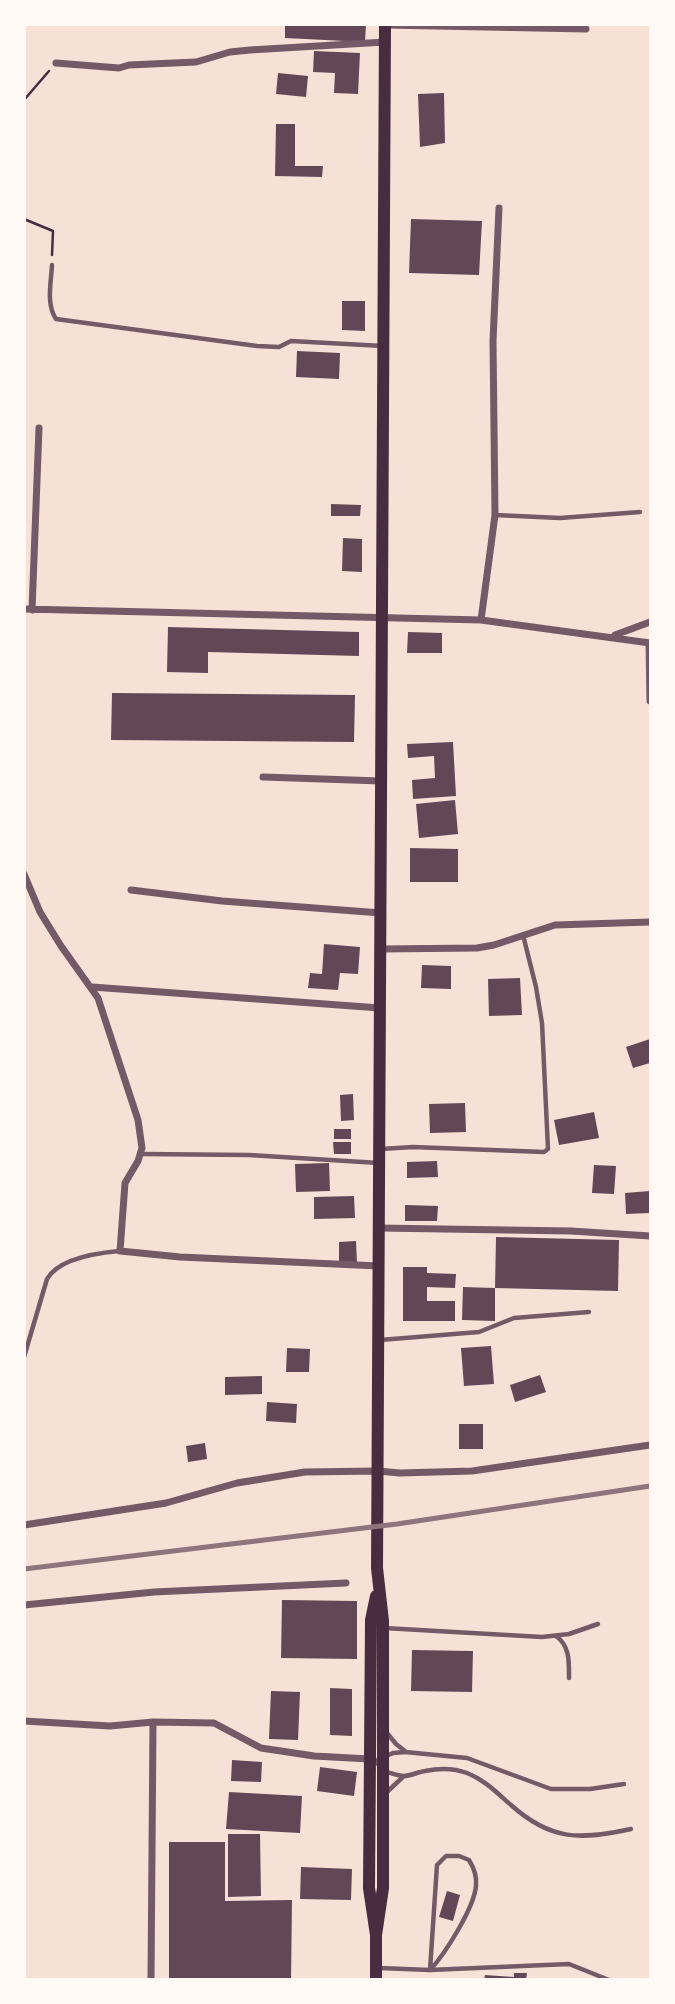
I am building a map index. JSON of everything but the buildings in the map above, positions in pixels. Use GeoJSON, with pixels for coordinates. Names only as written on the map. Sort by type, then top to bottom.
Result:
{"type":"FeatureCollection","features":[{"type":"Feature","properties":{"kind":"main road"},"geometry":{"type":"LineString","coordinates":[[376,1935],[383,1888],[383,1801],[375,1762],[383,1713],[383,1628],[378,1585],[378,1471],[385,25]]}},
{"type":"Feature","properties":{"kind":"main road"},"geometry":{"type":"LineString","coordinates":[[376,1973],[376,1935],[369,1888],[375,1762],[371,1620],[378,1585]]}},
{"type":"Feature","properties":{"kind":"street"},"geometry":{"type":"LineString","coordinates":[[385,25],[586,29]]}},
{"type":"Feature","properties":{"kind":"street"},"geometry":{"type":"LineString","coordinates":[[56,63],[120,68],[129,65],[197,62],[240,51],[385,43]]}},
{"type":"Feature","properties":{"kind":"street"},"geometry":{"type":"LineString","coordinates":[[481,621],[495,515],[493,341],[499,208]]}},
{"type":"Feature","properties":{"kind":"street"},"geometry":{"type":"LineString","coordinates":[[39,428],[28,610],[481,621],[611,636],[650,643],[650,701]]}},
{"type":"Feature","properties":{"kind":"street"},"geometry":{"type":"LineString","coordinates":[[611,636],[650,622]]}},
{"type":"Feature","properties":{"kind":"street"},"geometry":{"type":"LineString","coordinates":[[263,777],[382,781]]}},
{"type":"Feature","properties":{"kind":"street"},"geometry":{"type":"LineString","coordinates":[[24,874],[47,923],[98,998],[138,1120],[141,1154],[125,1183],[120,1251],[180,1257],[379,1266]]}},
{"type":"Feature","properties":{"kind":"street"},"geometry":{"type":"LineString","coordinates":[[131,890],[222,901],[381,914]]}},
{"type":"Feature","properties":{"kind":"street"},"geometry":{"type":"LineString","coordinates":[[381,949],[477,948],[555,925],[650,922]]}},
{"type":"Feature","properties":{"kind":"street"},"geometry":{"type":"LineString","coordinates":[[92,987],[380,1008]]}},
{"type":"Feature","properties":{"kind":"street"},"geometry":{"type":"LineString","coordinates":[[379,1228],[571,1231],[650,1236]]}},
{"type":"Feature","properties":{"kind":"street"},"geometry":{"type":"LineString","coordinates":[[24,1525],[166,1503],[237,1483],[305,1472],[482,1470],[650,1445]]}},
{"type":"Feature","properties":{"kind":"street"},"geometry":{"type":"LineString","coordinates":[[24,1605],[154,1592],[346,1583]]}},
{"type":"Feature","properties":{"kind":"street"},"geometry":{"type":"LineString","coordinates":[[24,1721],[110,1726],[153,1722],[214,1723],[261,1748],[375,1762]]}},
{"type":"Feature","properties":{"kind":"street"},"geometry":{"type":"LineString","coordinates":[[151,1979],[153,1722]]}},
{"type":"Feature","properties":{"kind":"lane"},"geometry":{"type":"LineString","coordinates":[[52,265],[50,299],[51,311],[56,319],[257,346],[279,347],[291,341],[384,346]]}},
{"type":"Feature","properties":{"kind":"lane"},"geometry":{"type":"LineString","coordinates":[[495,515],[579,517],[640,512]]}},
{"type":"Feature","properties":{"kind":"lane"},"geometry":{"type":"LineString","coordinates":[[380,1149],[413,1147],[544,1152],[548,1149],[542,1023],[537,987],[523,935]]}},
{"type":"Feature","properties":{"kind":"lane"},"geometry":{"type":"LineString","coordinates":[[141,1154],[249,1155],[380,1163]]}},
{"type":"Feature","properties":{"kind":"lane"},"geometry":{"type":"LineString","coordinates":[[24,1357],[51,1271],[72,1262],[120,1251]]}},
{"type":"Feature","properties":{"kind":"lane"},"geometry":{"type":"LineString","coordinates":[[379,1340],[480,1332],[514,1318],[589,1311]]}},
{"type":"Feature","properties":{"kind":"lane"},"geometry":{"type":"LineString","coordinates":[[383,1628],[542,1637],[569,1634],[598,1624]]}},
{"type":"Feature","properties":{"kind":"lane"},"geometry":{"type":"LineString","coordinates":[[555,1636],[564,1642],[568,1653],[569,1678]]}},
{"type":"Feature","properties":{"kind":"lane"},"geometry":{"type":"LineString","coordinates":[[383,1713],[388,1735],[405,1752]]}},
{"type":"Feature","properties":{"kind":"lane"},"geometry":{"type":"LineString","coordinates":[[375,1762],[393,1753],[405,1752],[467,1759],[551,1789],[590,1790],[624,1784]]}},
{"type":"Feature","properties":{"kind":"lane"},"geometry":{"type":"LineString","coordinates":[[375,1762],[404,1776]]}},
{"type":"Feature","properties":{"kind":"lane"},"geometry":{"type":"LineString","coordinates":[[383,1801],[389,1788],[404,1776],[428,1770],[449,1769],[466,1773],[487,1784],[541,1828],[562,1835],[594,1836],[631,1829]]}},
{"type":"Feature","properties":{"kind":"lane"},"geometry":{"type":"LineString","coordinates":[[446,1856],[459,1856],[469,1860],[474,1868],[476,1890],[452,1941],[430,1969],[437,1865],[446,1856]]}},
{"type":"Feature","properties":{"kind":"lane"},"geometry":{"type":"LineString","coordinates":[[376,1973],[569,1964],[610,1979]]}},
{"type":"Feature","properties":{"kind":"path"},"geometry":{"type":"LineString","coordinates":[[24,100],[56,63]]}},
{"type":"Feature","properties":{"kind":"path"},"geometry":{"type":"LineString","coordinates":[[24,219],[52,231],[52,265]]}},
{"type":"Feature","properties":{"kind":"railway"},"geometry":{"type":"LineString","coordinates":[[24,1569],[397,1524],[650,1486]]}}]}
